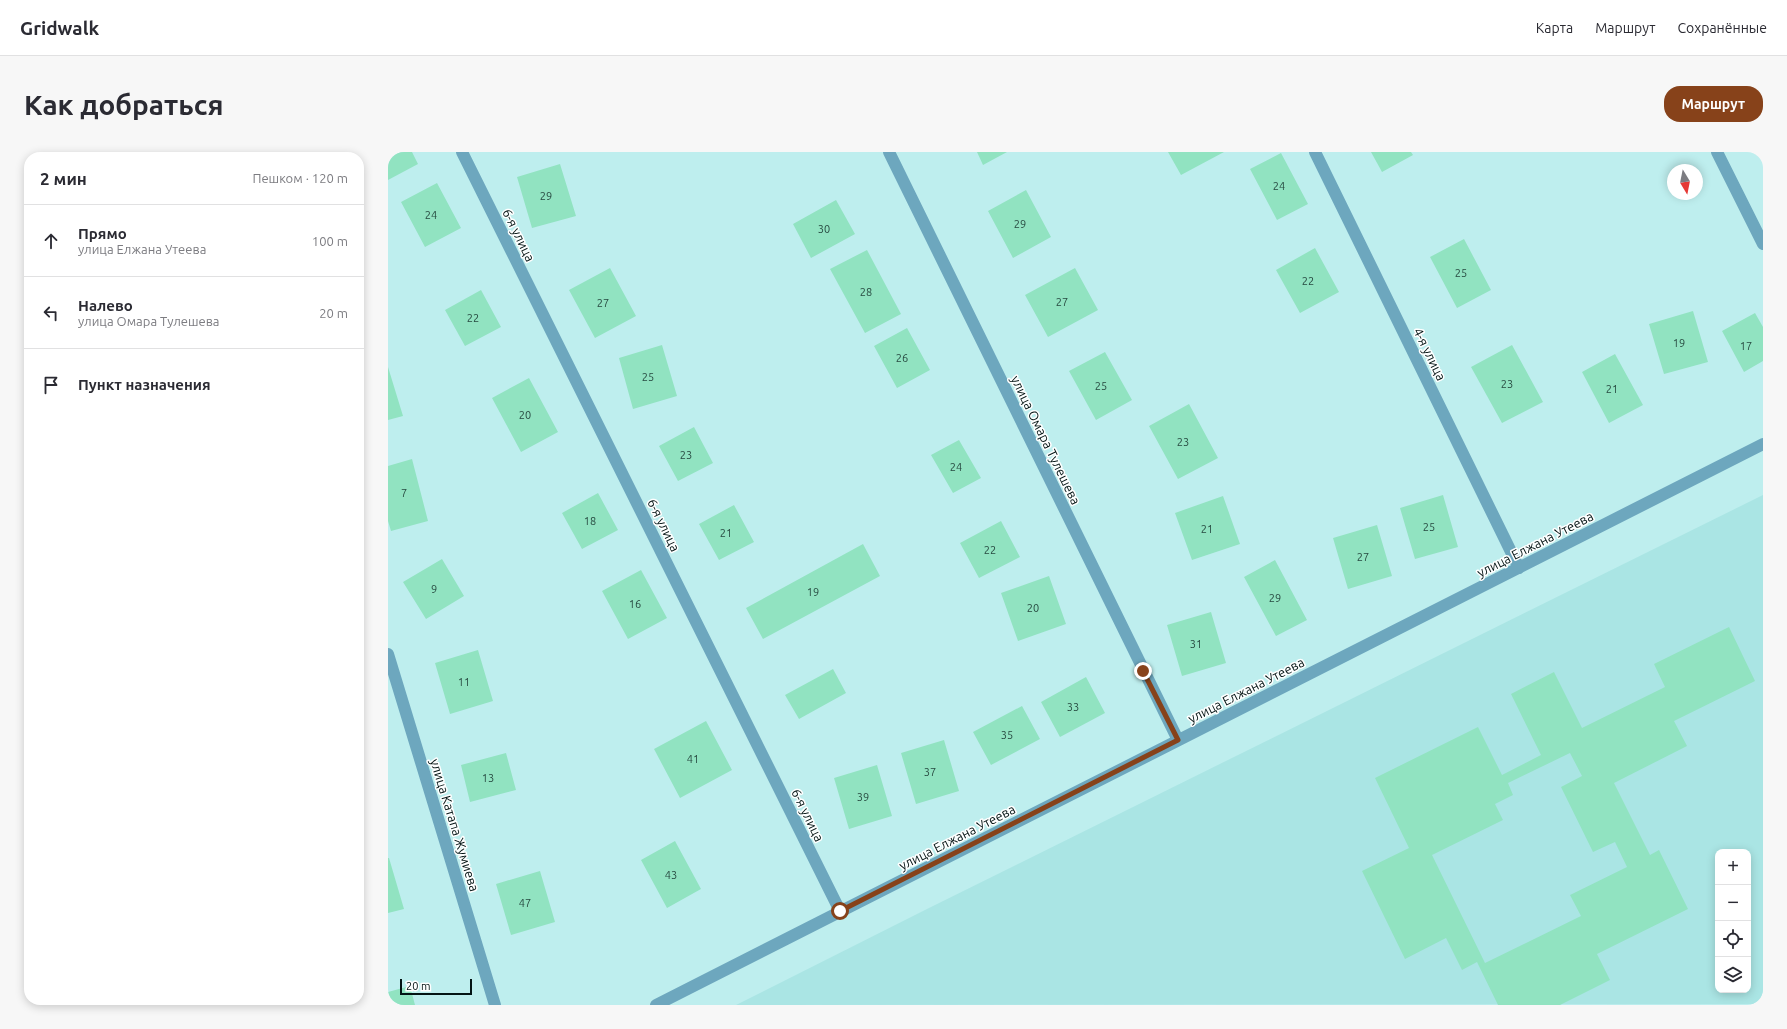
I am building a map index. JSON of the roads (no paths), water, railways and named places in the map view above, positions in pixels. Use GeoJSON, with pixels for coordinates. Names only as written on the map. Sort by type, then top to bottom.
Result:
{"type":"FeatureCollection","features":[{"type":"Feature","properties":{"kind":"street","name":"6-я улица"},"geometry":{"type":"LineString","coordinates":[[462,152],[840,911]]}},
{"type":"Feature","properties":{"kind":"street","name":"улица Омара Тулешева"},"geometry":{"type":"LineString","coordinates":[[889,152],[1178,740]]}},
{"type":"Feature","properties":{"kind":"street","name":"4-я улица"},"geometry":{"type":"LineString","coordinates":[[1315,152],[1519,568]]}},
{"type":"Feature","properties":{"kind":"street"},"geometry":{"type":"LineString","coordinates":[[1716,152],[1763,244]]}},
{"type":"Feature","properties":{"kind":"street","name":"улица Елжана Утеева"},"geometry":{"type":"LineString","coordinates":[[656,1005],[1763,444]]}},
{"type":"Feature","properties":{"kind":"street","name":"улица Катапа Жумиева"},"geometry":{"type":"LineString","coordinates":[[388,654],[495,1005]]}}]}
